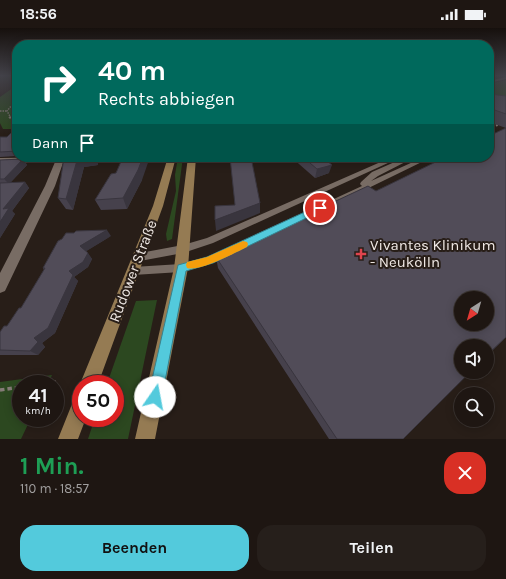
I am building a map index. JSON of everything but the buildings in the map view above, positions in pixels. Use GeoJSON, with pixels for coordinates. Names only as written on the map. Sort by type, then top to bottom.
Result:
{"type":"FeatureCollection","features":[{"type":"Feature","properties":{"kind":"main road","name":"Rudower Straße"},"geometry":{"type":"LineString","coordinates":[[93,375],[140,256],[158,206],[171,162]]}},
{"type":"Feature","properties":{"kind":"main road"},"geometry":{"type":"LineString","coordinates":[[145,439],[181,268],[192,162]]}},
{"type":"Feature","properties":{"kind":"main road"},"geometry":{"type":"LineString","coordinates":[[68,439],[73,427]]}},
{"type":"Feature","properties":{"kind":"street"},"geometry":{"type":"LineString","coordinates":[[0,160],[12,160]]}},
{"type":"Feature","properties":{"kind":"street"},"geometry":{"type":"LineString","coordinates":[[2,281],[50,186],[59,162]]}},
{"type":"Feature","properties":{"kind":"lane"},"geometry":{"type":"LineString","coordinates":[[140,256],[210,241],[387,162]]}},
{"type":"Feature","properties":{"kind":"lane"},"geometry":{"type":"LineString","coordinates":[[356,191],[375,174],[401,162]]}},
{"type":"Feature","properties":{"kind":"lane"},"geometry":{"type":"LineString","coordinates":[[292,221],[418,162]]}},
{"type":"Feature","properties":{"kind":"lane"},"geometry":{"type":"LineString","coordinates":[[133,271],[181,268],[209,260],[237,247]]}},
{"type":"Feature","properties":{"kind":"path"},"geometry":{"type":"LineString","coordinates":[[7,111],[12,105]]}},
{"type":"Feature","properties":{"kind":"path"},"geometry":{"type":"LineString","coordinates":[[0,111],[7,111]]}},
{"type":"Feature","properties":{"kind":"path"},"geometry":{"type":"LineString","coordinates":[[7,111],[12,118]]}},
{"type":"Feature","properties":{"kind":"path"},"geometry":{"type":"LineString","coordinates":[[494,126],[498,125]]}},
{"type":"Feature","properties":{"kind":"path"},"geometry":{"type":"LineString","coordinates":[[0,390],[12,388]]}},
{"type":"Feature","properties":{"kind":"green space"},"geometry":{"type":"Polygon","coordinates":[[[3,95],[12,95],[12,129],[3,129],[0,123],[0,97],[3,95]]]}},
{"type":"Feature","properties":{"kind":"green space"},"geometry":{"type":"Polygon","coordinates":[[[494,95],[506,95],[506,106],[494,104],[494,95]]]}},
{"type":"Feature","properties":{"kind":"green space"},"geometry":{"type":"Polygon","coordinates":[[[177,162],[182,162],[172,239],[167,241],[166,234],[176,191],[175,175],[177,162]]]}},
{"type":"Feature","properties":{"kind":"green space"},"geometry":{"type":"Polygon","coordinates":[[[157,300],[128,439],[88,439],[92,427],[124,427],[124,375],[110,375],[136,301],[157,300]]]}},
{"type":"Feature","properties":{"kind":"green space"},"geometry":{"type":"Polygon","coordinates":[[[12,380],[12,427],[27,427],[21,439],[0,439],[0,382],[12,380]]]}},
{"type":"Feature","properties":{"kind":"slow traffic"},"geometry":{"type":"LineString","coordinates":[[191,265],[209,260],[243,244]]}},
{"type":"Feature","properties":{"kind":"place","name":"Vivantes Klinikum - Neukölln"},"geometry":{"type":"Point","coordinates":[361,254]}},
{"type":"Feature","properties":{"kind":"route"},"geometry":{"type":"LineString","coordinates":[[155,397],[181,268],[209,260],[320,208]]}}]}
